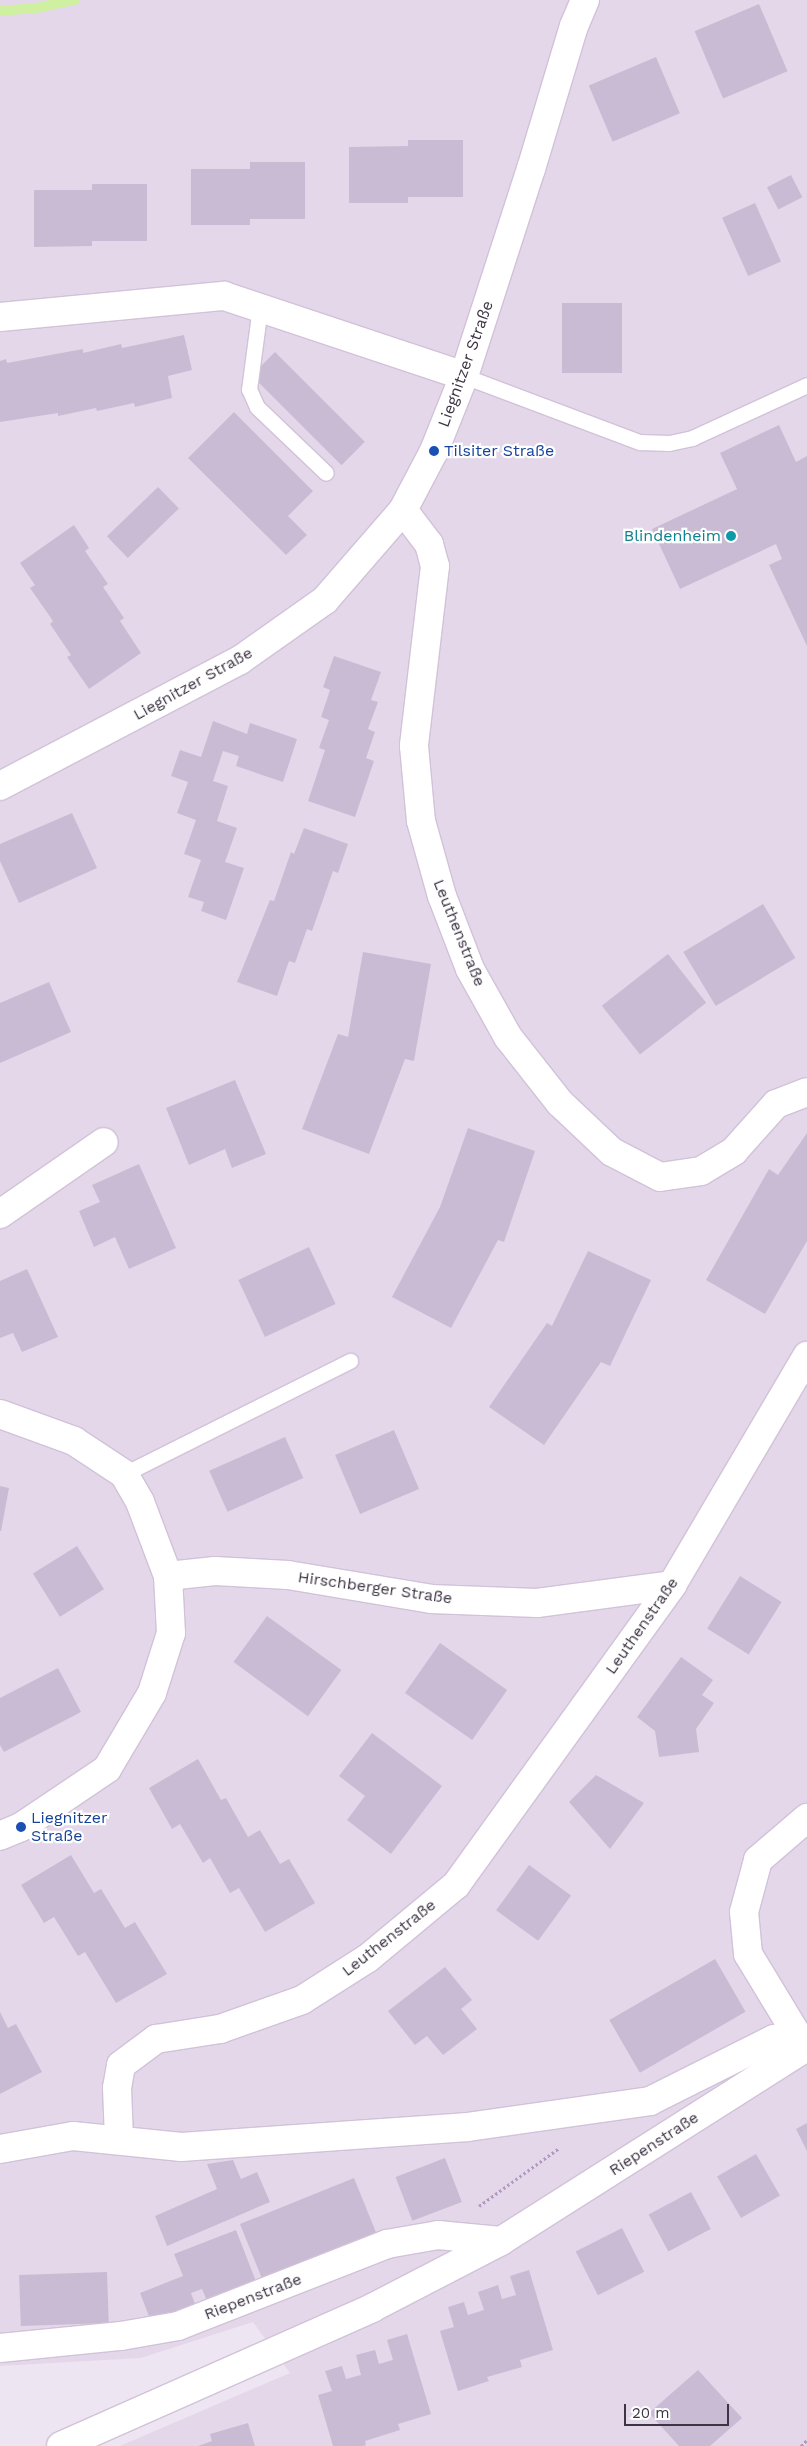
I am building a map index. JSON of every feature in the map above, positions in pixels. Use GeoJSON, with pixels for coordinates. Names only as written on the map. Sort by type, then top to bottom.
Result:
{"type":"FeatureCollection","features":[{"type":"Feature","properties":{"kind":"street","name":"Liegnitzer Straße"},"geometry":{"type":"LineString","coordinates":[[0,786],[240,660],[325,600],[403,510],[434,450],[464,376],[532,169],[574,26],[585,0]]}},
{"type":"Feature","properties":{"kind":"street"},"geometry":{"type":"LineString","coordinates":[[0,317],[224,296],[464,376]]}},
{"type":"Feature","properties":{"kind":"street","name":"Leuthenstraße"},"geometry":{"type":"LineString","coordinates":[[403,510],[424,536],[435,566],[414,746],[420,821],[442,896],[470,969],[508,1037],[560,1103],[612,1152],[660,1177],[701,1170],[734,1151],[776,1104],[807,1092]]}},
{"type":"Feature","properties":{"kind":"street"},"geometry":{"type":"LineString","coordinates":[[0,1214],[104,1142]]}},
{"type":"Feature","properties":{"kind":"street","name":"Leuthenstraße"},"geometry":{"type":"LineString","coordinates":[[119,2138],[117,2088],[121,2065],[156,2039],[220,2028],[302,2000],[368,1958],[456,1885],[672,1585],[807,1356]]}},
{"type":"Feature","properties":{"kind":"street"},"geometry":{"type":"LineString","coordinates":[[0,1414],[74,1441],[124,1474],[140,1502],[168,1576],[171,1633],[152,1693],[107,1769],[21,1827],[0,1836]]}},
{"type":"Feature","properties":{"kind":"street","name":"Hirschberger Straße"},"geometry":{"type":"LineString","coordinates":[[168,1576],[215,1571],[288,1575],[431,1599],[537,1603],[672,1585]]}},
{"type":"Feature","properties":{"kind":"street"},"geometry":{"type":"LineString","coordinates":[[806,2047],[748,1954],[744,1912],[758,1860],[807,1818]]}},
{"type":"Feature","properties":{"kind":"street"},"geometry":{"type":"LineString","coordinates":[[0,2149],[73,2136],[119,2138],[181,2147],[468,2127],[650,2101],[774,2039],[806,2047]]}},
{"type":"Feature","properties":{"kind":"street","name":"Riepenstraße"},"geometry":{"type":"LineString","coordinates":[[61,2446],[372,2308],[501,2242],[806,2047]]}},
{"type":"Feature","properties":{"kind":"street","name":"Riepenstraße"},"geometry":{"type":"LineString","coordinates":[[0,2348],[121,2336],[178,2326],[387,2244],[438,2235],[501,2242]]}},
{"type":"Feature","properties":{"kind":"lane"},"geometry":{"type":"LineString","coordinates":[[260,307],[249,388],[257,407],[326,473]]}},
{"type":"Feature","properties":{"kind":"lane"},"geometry":{"type":"LineString","coordinates":[[464,376],[640,442],[669,444],[692,438],[807,385]]}},
{"type":"Feature","properties":{"kind":"lane"},"geometry":{"type":"LineString","coordinates":[[124,1474],[350,1361]]}},
{"type":"Feature","properties":{"kind":"path"},"geometry":{"type":"LineString","coordinates":[[477,2207],[563,2145]]}},
{"type":"Feature","properties":{"kind":"path"},"geometry":{"type":"LineString","coordinates":[[801,2446],[807,2440]]}},
{"type":"Feature","properties":{"kind":"shaded area"},"geometry":{"type":"Polygon","coordinates":[[[0,0],[807,0],[807,2446],[120,2446],[290,2373],[253,2322],[141,2358],[0,2366],[0,0]]]}},
{"type":"Feature","properties":{"kind":"building"},"geometry":{"type":"Polygon","coordinates":[[[759,4],[788,71],[723,99],[695,31],[759,4]]]}},
{"type":"Feature","properties":{"kind":"building"},"geometry":{"type":"Polygon","coordinates":[[[656,57],[680,113],[613,142],[589,86],[656,57]]]}},
{"type":"Feature","properties":{"kind":"building"},"geometry":{"type":"Polygon","coordinates":[[[408,140],[463,140],[463,197],[408,197],[408,203],[349,203],[349,147],[408,146],[408,140]]]}},
{"type":"Feature","properties":{"kind":"building"},"geometry":{"type":"Polygon","coordinates":[[[250,162],[305,162],[305,219],[250,219],[250,225],[191,225],[191,169],[250,169],[250,162]]]}},
{"type":"Feature","properties":{"kind":"building"},"geometry":{"type":"Polygon","coordinates":[[[791,175],[802,197],[778,210],[767,187],[791,175]]]}},
{"type":"Feature","properties":{"kind":"building"},"geometry":{"type":"Polygon","coordinates":[[[92,184],[147,184],[147,241],[92,241],[92,246],[34,247],[34,190],[92,190],[92,184]]]}},
{"type":"Feature","properties":{"kind":"building"},"geometry":{"type":"Polygon","coordinates":[[[755,203],[781,261],[748,276],[722,218],[755,203]]]}},
{"type":"Feature","properties":{"kind":"building"},"geometry":{"type":"Polygon","coordinates":[[[562,303],[622,303],[622,373],[562,373],[562,303]]]}},
{"type":"Feature","properties":{"kind":"building"},"geometry":{"type":"Polygon","coordinates":[[[184,335],[192,370],[168,376],[172,398],[135,407],[134,403],[97,411],[96,408],[58,416],[58,413],[0,422],[0,361],[6,359],[7,363],[83,349],[83,353],[121,344],[122,348],[184,335]]]}},
{"type":"Feature","properties":{"kind":"building"},"geometry":{"type":"Polygon","coordinates":[[[275,352],[365,442],[341,465],[252,375],[275,352]]]}},
{"type":"Feature","properties":{"kind":"building"},"geometry":{"type":"Polygon","coordinates":[[[234,412],[313,491],[288,516],[307,535],[286,555],[188,458],[234,412]]]}},
{"type":"Feature","properties":{"kind":"building","name":"Blindenheim"},"geometry":{"type":"Polygon","coordinates":[[[779,425],[796,462],[807,456],[807,646],[769,565],[782,559],[776,544],[680,589],[652,529],[737,489],[720,453],[779,425]]]}},
{"type":"Feature","properties":{"kind":"building"},"geometry":{"type":"Polygon","coordinates":[[[158,487],[179,509],[128,558],[107,536],[158,487]]]}},
{"type":"Feature","properties":{"kind":"building"},"geometry":{"type":"Polygon","coordinates":[[[74,525],[89,548],[85,551],[108,584],[103,587],[124,618],[120,621],[141,653],[89,689],[67,657],[71,655],[50,624],[53,621],[30,588],[35,585],[20,563],[74,525]]]}},
{"type":"Feature","properties":{"kind":"building"},"geometry":{"type":"Polygon","coordinates":[[[334,656],[381,672],[371,700],[378,702],[368,729],[375,732],[366,758],[374,761],[355,817],[308,801],[325,750],[319,748],[329,720],[321,717],[330,690],[323,687],[334,656]]]}},
{"type":"Feature","properties":{"kind":"building"},"geometry":{"type":"Polygon","coordinates":[[[213,721],[247,734],[250,723],[297,739],[283,782],[236,766],[239,756],[223,751],[213,781],[228,786],[217,821],[237,828],[225,862],[244,868],[226,920],[201,911],[204,902],[188,897],[201,860],[184,854],[196,820],[177,813],[188,782],[171,776],[180,750],[201,757],[213,721]]]}},
{"type":"Feature","properties":{"kind":"building"},"geometry":{"type":"Polygon","coordinates":[[[72,813],[97,868],[19,903],[0,861],[0,844],[72,813]]]}},
{"type":"Feature","properties":{"kind":"building"},"geometry":{"type":"Polygon","coordinates":[[[304,828],[348,844],[338,873],[333,871],[312,931],[307,929],[295,963],[289,961],[277,996],[237,982],[270,900],[274,901],[291,852],[294,854],[304,828]]]}},
{"type":"Feature","properties":{"kind":"building"},"geometry":{"type":"Polygon","coordinates":[[[763,904],[795,958],[716,1006],[683,952],[763,904]]]}},
{"type":"Feature","properties":{"kind":"building"},"geometry":{"type":"Polygon","coordinates":[[[363,952],[431,964],[414,1061],[405,1059],[369,1154],[302,1129],[338,1034],[348,1037],[363,952]]]}},
{"type":"Feature","properties":{"kind":"building"},"geometry":{"type":"Polygon","coordinates":[[[668,954],[706,1003],[640,1055],[602,1006],[668,954]]]}},
{"type":"Feature","properties":{"kind":"building"},"geometry":{"type":"Polygon","coordinates":[[[49,982],[71,1032],[0,1063],[0,1003],[49,982]]]}},
{"type":"Feature","properties":{"kind":"building"},"geometry":{"type":"Polygon","coordinates":[[[235,1080],[266,1154],[232,1168],[225,1149],[189,1165],[166,1108],[235,1080]]]}},
{"type":"Feature","properties":{"kind":"building"},"geometry":{"type":"Polygon","coordinates":[[[468,1128],[535,1151],[504,1242],[498,1240],[451,1328],[392,1297],[440,1207],[468,1128]]]}},
{"type":"Feature","properties":{"kind":"building"},"geometry":{"type":"Polygon","coordinates":[[[807,1133],[807,1241],[765,1314],[706,1280],[769,1169],[778,1175],[807,1133]]]}},
{"type":"Feature","properties":{"kind":"building"},"geometry":{"type":"Polygon","coordinates":[[[139,1164],[176,1248],[129,1269],[115,1237],[94,1247],[79,1211],[100,1202],[92,1185],[139,1164]]]}},
{"type":"Feature","properties":{"kind":"building"},"geometry":{"type":"Polygon","coordinates":[[[309,1247],[336,1304],[265,1337],[238,1280],[309,1247]]]}},
{"type":"Feature","properties":{"kind":"building"},"geometry":{"type":"Polygon","coordinates":[[[588,1251],[651,1280],[610,1366],[601,1362],[544,1445],[489,1407],[547,1323],[552,1326],[588,1251]]]}},
{"type":"Feature","properties":{"kind":"building"},"geometry":{"type":"Polygon","coordinates":[[[27,1269],[58,1337],[22,1352],[13,1333],[0,1338],[0,1281],[27,1269]]]}},
{"type":"Feature","properties":{"kind":"building"},"geometry":{"type":"Polygon","coordinates":[[[394,1430],[419,1489],[360,1514],[335,1455],[394,1430]]]}},
{"type":"Feature","properties":{"kind":"building"},"geometry":{"type":"Polygon","coordinates":[[[285,1437],[303,1478],[227,1512],[209,1471],[285,1437]]]}},
{"type":"Feature","properties":{"kind":"building"},"geometry":{"type":"Polygon","coordinates":[[[0,1486],[9,1488],[1,1531],[0,1531],[0,1486]]]}},
{"type":"Feature","properties":{"kind":"building"},"geometry":{"type":"Polygon","coordinates":[[[77,1546],[104,1589],[60,1617],[33,1574],[77,1546]]]}},
{"type":"Feature","properties":{"kind":"building"},"geometry":{"type":"Polygon","coordinates":[[[740,1576],[782,1602],[749,1655],[707,1629],[740,1576]]]}},
{"type":"Feature","properties":{"kind":"building"},"geometry":{"type":"Polygon","coordinates":[[[267,1616],[341,1670],[308,1716],[233,1662],[267,1616]]]}},
{"type":"Feature","properties":{"kind":"building"},"geometry":{"type":"Polygon","coordinates":[[[440,1643],[507,1690],[472,1740],[405,1693],[440,1643]]]}},
{"type":"Feature","properties":{"kind":"building"},"geometry":{"type":"Polygon","coordinates":[[[681,1657],[713,1680],[702,1695],[714,1703],[696,1729],[699,1752],[659,1757],[655,1731],[637,1717],[681,1657]]]}},
{"type":"Feature","properties":{"kind":"building"},"geometry":{"type":"Polygon","coordinates":[[[58,1668],[81,1712],[4,1752],[0,1745],[0,1698],[58,1668]]]}},
{"type":"Feature","properties":{"kind":"building"},"geometry":{"type":"Polygon","coordinates":[[[372,1733],[442,1786],[391,1854],[347,1820],[365,1796],[339,1776],[372,1733]]]}},
{"type":"Feature","properties":{"kind":"building"},"geometry":{"type":"Polygon","coordinates":[[[198,1759],[221,1800],[226,1798],[248,1837],[260,1830],[280,1864],[289,1859],[315,1903],[265,1932],[239,1888],[230,1893],[210,1858],[203,1863],[180,1824],[172,1829],[149,1788],[198,1759]]]}},
{"type":"Feature","properties":{"kind":"building"},"geometry":{"type":"Polygon","coordinates":[[[596,1775],[644,1803],[610,1849],[569,1802],[596,1775]]]}},
{"type":"Feature","properties":{"kind":"building"},"geometry":{"type":"Polygon","coordinates":[[[71,1855],[94,1893],[101,1889],[125,1928],[135,1922],[167,1974],[116,2003],[85,1952],[78,1956],[54,1917],[44,1923],[21,1885],[71,1855]]]}},
{"type":"Feature","properties":{"kind":"building"},"geometry":{"type":"Polygon","coordinates":[[[529,1865],[571,1896],[538,1941],[496,1910],[529,1865]]]}},
{"type":"Feature","properties":{"kind":"building"},"geometry":{"type":"Polygon","coordinates":[[[715,1959],[746,2012],[640,2073],[609,2020],[715,1959]]]}},
{"type":"Feature","properties":{"kind":"building"},"geometry":{"type":"Polygon","coordinates":[[[445,1967],[472,2000],[461,2009],[477,2029],[443,2055],[427,2036],[415,2045],[388,2011],[445,1967]]]}},
{"type":"Feature","properties":{"kind":"building"},"geometry":{"type":"Polygon","coordinates":[[[0,2012],[8,2028],[16,2024],[42,2072],[0,2094],[0,2012]]]}},
{"type":"Feature","properties":{"kind":"building"},"geometry":{"type":"Polygon","coordinates":[[[807,2123],[807,2151],[796,2129],[807,2123]]]}},
{"type":"Feature","properties":{"kind":"building"},"geometry":{"type":"Polygon","coordinates":[[[756,2154],[780,2196],[741,2218],[717,2176],[756,2154]]]}},
{"type":"Feature","properties":{"kind":"building"},"geometry":{"type":"Polygon","coordinates":[[[445,2158],[462,2202],[412,2221],[396,2177],[445,2158]]]}},
{"type":"Feature","properties":{"kind":"building"},"geometry":{"type":"Polygon","coordinates":[[[233,2160],[241,2179],[257,2172],[270,2202],[167,2246],[155,2216],[217,2189],[207,2164],[233,2160]]]}},
{"type":"Feature","properties":{"kind":"building"},"geometry":{"type":"Polygon","coordinates":[[[354,2178],[377,2235],[263,2281],[240,2224],[354,2178]]]}},
{"type":"Feature","properties":{"kind":"building"},"geometry":{"type":"Polygon","coordinates":[[[691,2192],[711,2229],[668,2252],[649,2215],[691,2192]]]}},
{"type":"Feature","properties":{"kind":"building"},"geometry":{"type":"Polygon","coordinates":[[[622,2228],[644,2272],[598,2295],[576,2252],[622,2228]]]}},
{"type":"Feature","properties":{"kind":"building"},"geometry":{"type":"Polygon","coordinates":[[[236,2230],[257,2284],[208,2303],[202,2289],[191,2293],[196,2307],[152,2324],[140,2293],[183,2276],[174,2254],[236,2230]]]}},
{"type":"Feature","properties":{"kind":"building"},"geometry":{"type":"Polygon","coordinates":[[[529,2270],[553,2350],[520,2360],[522,2367],[487,2377],[489,2381],[458,2391],[440,2331],[454,2327],[448,2307],[464,2302],[468,2315],[484,2310],[478,2292],[498,2285],[502,2299],[516,2295],[510,2276],[529,2270]]]}},
{"type":"Feature","properties":{"kind":"building"},"geometry":{"type":"Polygon","coordinates":[[[107,2272],[109,2323],[21,2326],[19,2275],[107,2272]]]}},
{"type":"Feature","properties":{"kind":"building"},"geometry":{"type":"Polygon","coordinates":[[[407,2334],[431,2414],[398,2424],[400,2430],[365,2441],[366,2445],[363,2446],[333,2446],[318,2395],[332,2391],[325,2371],[342,2366],[346,2379],[361,2375],[356,2355],[375,2350],[379,2364],[393,2360],[387,2340],[407,2334]]]}},
{"type":"Feature","properties":{"kind":"building"},"geometry":{"type":"Polygon","coordinates":[[[698,2370],[742,2418],[710,2446],[679,2446],[649,2413],[698,2370]]]}},
{"type":"Feature","properties":{"kind":"building"},"geometry":{"type":"Polygon","coordinates":[[[248,2423],[255,2446],[198,2446],[212,2441],[210,2434],[248,2423]]]}},
{"type":"Feature","properties":{"kind":"waterway"},"geometry":{"type":"LineString","coordinates":[[0,11],[36,8],[75,0]]}},
{"type":"Feature","properties":{"kind":"place","name":"Tilsiter Straße"},"geometry":{"type":"Point","coordinates":[434,451]}},
{"type":"Feature","properties":{"kind":"place","name":"Blindenheim"},"geometry":{"type":"Point","coordinates":[731,536]}},
{"type":"Feature","properties":{"kind":"place","name":"Liegnitzer Straße"},"geometry":{"type":"Point","coordinates":[21,1827]}}]}
